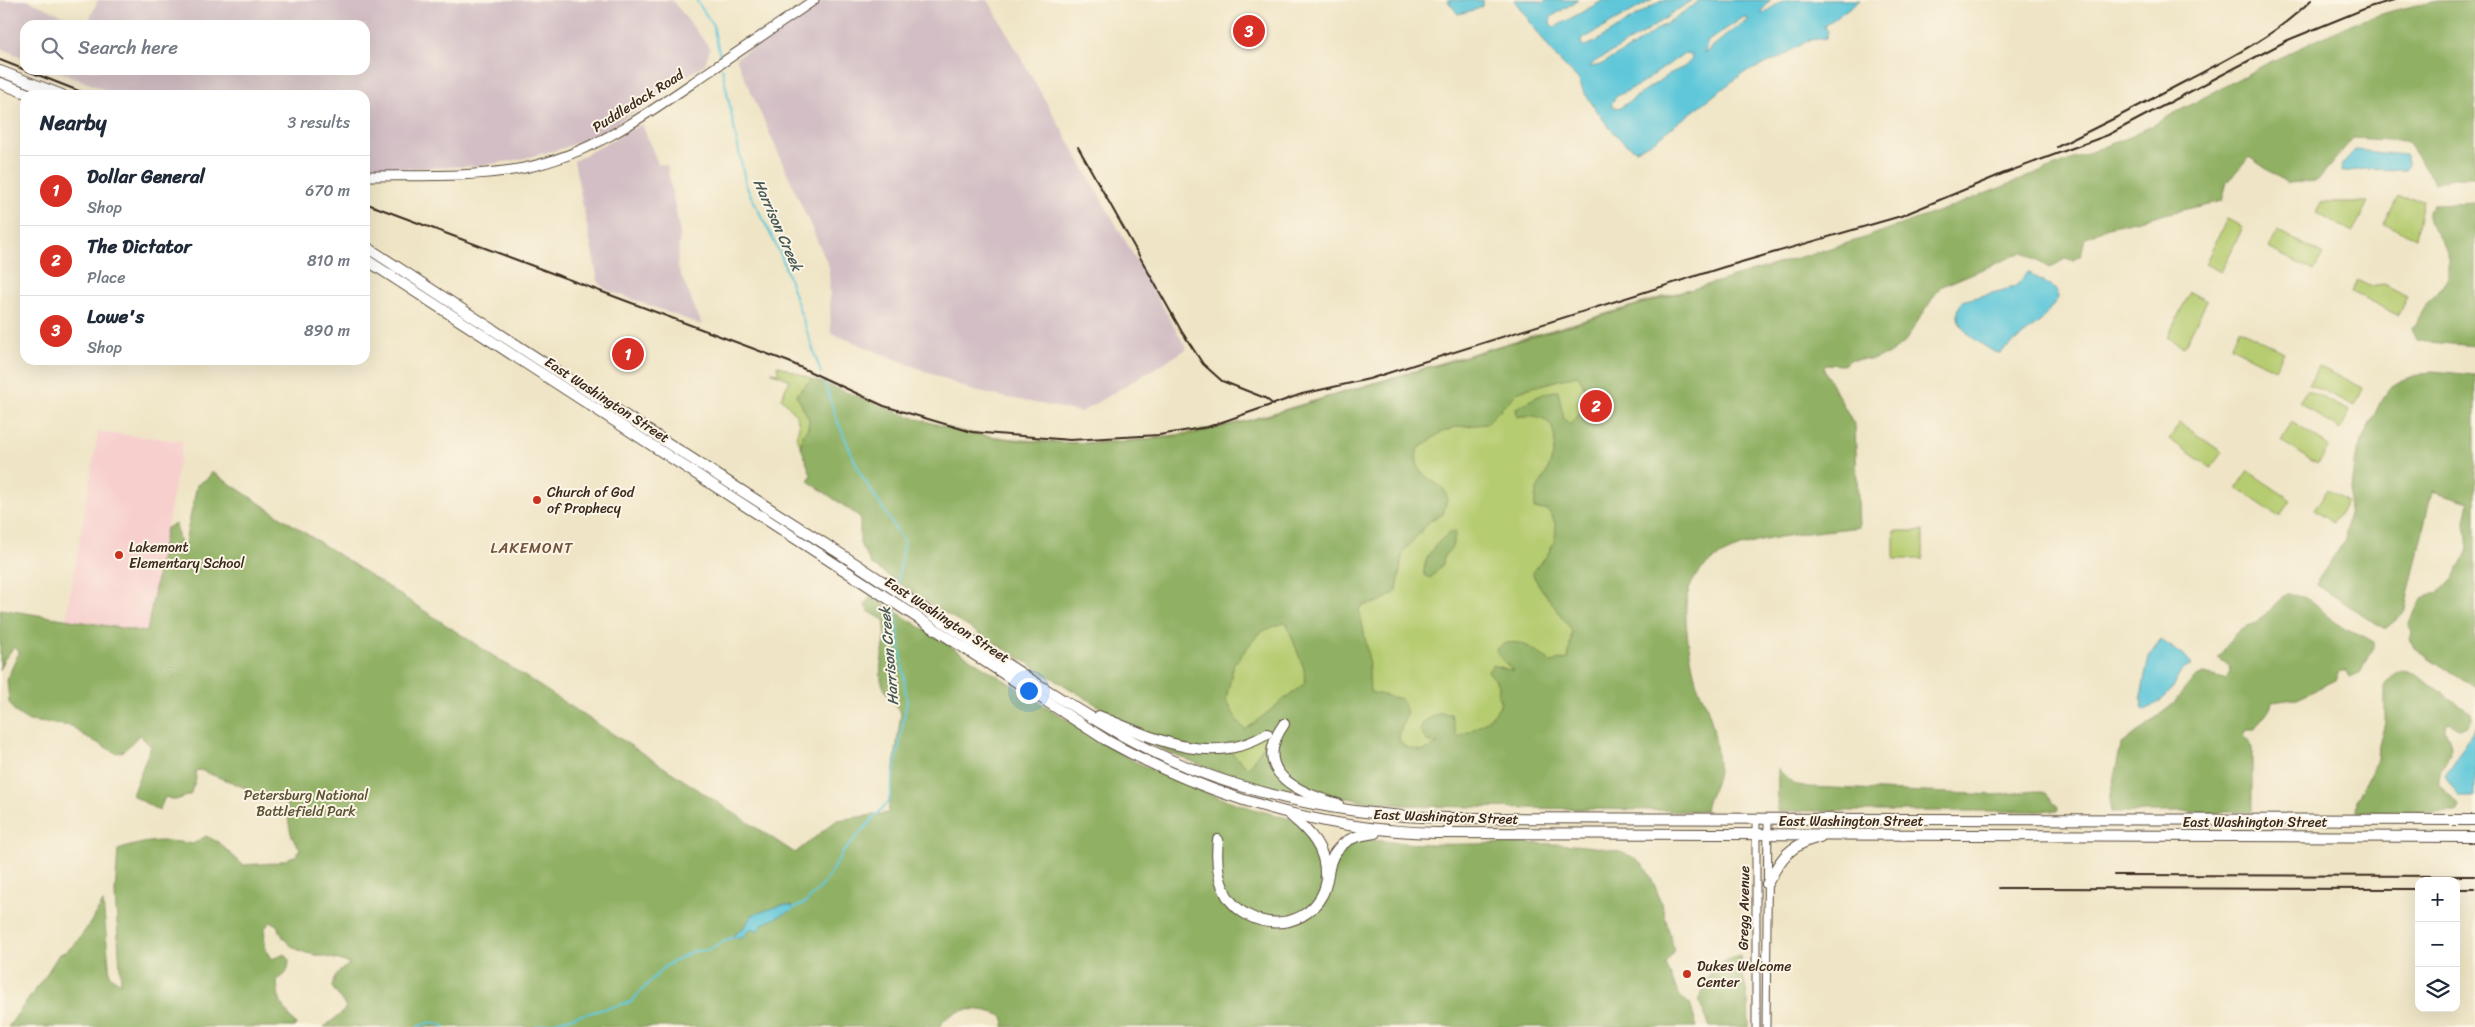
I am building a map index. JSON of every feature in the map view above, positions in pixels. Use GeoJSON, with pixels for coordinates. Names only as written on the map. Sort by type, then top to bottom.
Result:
{"type":"FeatureCollection","features":[{"type":"Feature","properties":{"kind":"highway"},"geometry":{"type":"LineString","coordinates":[[0,71],[49,90]]}},
{"type":"Feature","properties":{"kind":"highway"},"geometry":{"type":"LineString","coordinates":[[0,83],[20,91]]}},
{"type":"Feature","properties":{"kind":"highway","name":"East Washington Street"},"geometry":{"type":"LineString","coordinates":[[370,249],[1069,704],[1145,748],[1212,776],[1291,800],[1375,814],[1447,818],[2475,820]]}},
{"type":"Feature","properties":{"kind":"highway","name":"East Washington Street"},"geometry":{"type":"LineString","coordinates":[[370,262],[1106,740],[1139,758],[1194,783],[1289,814],[1336,824],[1389,831],[1437,834],[2475,837]]}},
{"type":"Feature","properties":{"kind":"highway"},"geometry":{"type":"LineString","coordinates":[[1069,704],[1144,735],[1192,748],[1235,747],[1257,740],[1267,734]]}},
{"type":"Feature","properties":{"kind":"highway"},"geometry":{"type":"LineString","coordinates":[[1284,724],[1276,739],[1274,755],[1277,770],[1285,781],[1313,796],[1375,814]]}},
{"type":"Feature","properties":{"kind":"highway"},"geometry":{"type":"LineString","coordinates":[[1289,814],[1316,840],[1323,856],[1325,869],[1322,887],[1317,896],[1307,908],[1296,914],[1269,919],[1252,913],[1239,904],[1230,893],[1224,879],[1220,841],[1218,869],[1223,887],[1231,901],[1241,911],[1254,919],[1279,923],[1297,919],[1318,902],[1327,885],[1332,857],[1342,844],[1360,836],[1389,831]]}},
{"type":"Feature","properties":{"kind":"highway"},"geometry":{"type":"LineString","coordinates":[[1767,884],[1779,862],[1789,850],[1806,842],[1833,834]]}},
{"type":"Feature","properties":{"kind":"main road","name":"Puddledock Road"},"geometry":{"type":"LineString","coordinates":[[370,176],[490,172],[525,168],[565,157],[623,130],[814,0]]}},
{"type":"Feature","properties":{"kind":"street","name":"Gregg Avenue"},"geometry":{"type":"LineString","coordinates":[[1756,819],[1762,834],[1767,884],[1766,1027]]}},
{"type":"Feature","properties":{"kind":"street","name":"Gregg Avenue"},"geometry":{"type":"LineString","coordinates":[[1756,1027],[1757,906],[1762,834],[1768,819]]}},
{"type":"Feature","properties":{"kind":"street"},"geometry":{"type":"LineString","coordinates":[[1757,906],[1767,906]]}},
{"type":"Feature","properties":{"kind":"shaded area"},"geometry":{"type":"Polygon","coordinates":[[[0,0],[27,0],[73,20],[20,20],[20,56],[0,48],[0,0]]]}},
{"type":"Feature","properties":{"kind":"shaded area"},"geometry":{"type":"Polygon","coordinates":[[[98,0],[672,0],[710,48],[705,64],[613,126],[564,148],[518,160],[477,166],[370,170],[370,90],[105,90],[68,75],[370,75],[370,20],[89,20],[98,0]]]}},
{"type":"Feature","properties":{"kind":"shaded area"},"geometry":{"type":"Polygon","coordinates":[[[825,0],[988,0],[1187,349],[1081,412],[974,391],[831,333],[829,267],[736,58],[825,0]]]}},
{"type":"Feature","properties":{"kind":"shaded area"},"geometry":{"type":"Polygon","coordinates":[[[642,124],[658,164],[667,165],[680,233],[677,266],[702,325],[605,289],[598,281],[574,161],[642,124]]]}},
{"type":"Feature","properties":{"kind":"shaded area","name":"Lakemont Elementary School"},"geometry":{"type":"Polygon","coordinates":[[[98,432],[183,441],[147,632],[66,619],[98,432]]]}},
{"type":"Feature","properties":{"kind":"green space"},"geometry":{"type":"Polygon","coordinates":[[[2475,0],[2475,177],[2457,177],[2435,183],[2406,141],[2353,138],[2317,181],[2287,183],[2249,157],[2227,182],[2222,201],[2108,227],[2085,238],[2081,255],[2073,260],[2065,259],[2049,268],[2023,252],[1940,287],[1903,344],[1887,355],[1872,359],[1852,359],[1843,365],[1825,364],[1824,370],[1855,426],[1859,527],[1763,540],[1738,548],[1717,558],[1700,572],[1689,590],[1686,621],[1689,645],[1696,682],[1711,721],[1718,765],[1717,777],[1705,811],[1422,806],[1365,801],[1291,788],[1292,792],[1288,793],[1223,774],[1139,740],[1135,728],[927,602],[871,564],[860,544],[860,517],[808,481],[811,475],[801,447],[802,435],[808,428],[809,419],[796,395],[812,379],[911,417],[967,433],[1021,441],[1121,443],[1193,434],[1259,418],[1861,239],[1951,207],[2134,135],[2266,64],[2353,23],[2395,10],[2437,1],[2475,0]],[[1577,375],[1519,391],[1486,424],[1456,427],[1440,433],[1417,450],[1419,469],[1445,492],[1447,500],[1443,514],[1431,520],[1403,552],[1397,591],[1381,601],[1364,605],[1359,609],[1368,652],[1370,692],[1401,699],[1406,709],[1406,714],[1399,739],[1405,747],[1423,751],[1438,744],[1427,741],[1420,731],[1423,722],[1440,713],[1451,714],[1457,737],[1476,728],[1498,709],[1501,703],[1498,696],[1499,685],[1488,671],[1493,665],[1513,671],[1498,655],[1496,649],[1503,644],[1517,643],[1532,648],[1550,662],[1568,659],[1572,631],[1538,584],[1532,572],[1544,559],[1556,535],[1553,518],[1547,510],[1534,509],[1537,490],[1552,458],[1554,437],[1548,422],[1541,418],[1530,416],[1517,417],[1516,408],[1542,395],[1558,391],[1564,419],[1570,424],[1580,413],[1585,401],[1584,387],[1577,375]],[[1286,622],[1260,632],[1234,664],[1226,699],[1236,719],[1245,730],[1305,683],[1304,669],[1286,622]],[[1270,730],[1250,739],[1223,745],[1248,768],[1267,741],[1270,730]]]}},
{"type":"Feature","properties":{"kind":"green space"},"geometry":{"type":"Polygon","coordinates":[[[2398,197],[2423,200],[2416,238],[2384,224],[2398,197]]]}},
{"type":"Feature","properties":{"kind":"green space"},"geometry":{"type":"Polygon","coordinates":[[[2321,202],[2368,202],[2353,232],[2316,213],[2321,202]]]}},
{"type":"Feature","properties":{"kind":"green space"},"geometry":{"type":"Polygon","coordinates":[[[2475,203],[2475,346],[2417,341],[2412,329],[2427,303],[2437,294],[2448,278],[2448,252],[2428,221],[2428,211],[2433,205],[2475,203]]]}},
{"type":"Feature","properties":{"kind":"green space"},"geometry":{"type":"Polygon","coordinates":[[[2227,219],[2243,227],[2221,272],[2205,264],[2227,219]]]}},
{"type":"Feature","properties":{"kind":"green space"},"geometry":{"type":"Polygon","coordinates":[[[2277,231],[2323,254],[2314,271],[2268,248],[2277,231]]]}},
{"type":"Feature","properties":{"kind":"green space"},"geometry":{"type":"Polygon","coordinates":[[[2357,280],[2369,286],[2384,284],[2407,296],[2398,315],[2352,292],[2357,280]]]}},
{"type":"Feature","properties":{"kind":"green space"},"geometry":{"type":"Polygon","coordinates":[[[1689,289],[1588,809],[1399,805],[1331,796],[1297,789],[1125,722],[984,631],[929,425],[1011,439],[1050,442],[1125,441],[1204,430],[1246,421],[1689,289]]]}},
{"type":"Feature","properties":{"kind":"green space"},"geometry":{"type":"Polygon","coordinates":[[[2190,292],[2207,301],[2184,347],[2167,338],[2190,292]]]}},
{"type":"Feature","properties":{"kind":"green space"},"geometry":{"type":"Polygon","coordinates":[[[2239,329],[2284,352],[2275,369],[2231,347],[2239,329]]]}},
{"type":"Feature","properties":{"kind":"green space"},"geometry":{"type":"Polygon","coordinates":[[[777,365],[812,379],[800,390],[809,419],[808,428],[802,435],[801,447],[796,436],[799,425],[798,420],[793,411],[781,398],[790,380],[771,372],[779,373],[777,365]]]}},
{"type":"Feature","properties":{"kind":"green space"},"geometry":{"type":"Polygon","coordinates":[[[2318,366],[2363,388],[2355,406],[2309,384],[2318,366]]]}},
{"type":"Feature","properties":{"kind":"green space"},"geometry":{"type":"Polygon","coordinates":[[[2432,371],[2475,375],[2475,688],[2414,648],[2410,639],[2412,633],[2409,625],[2421,598],[2438,593],[2453,577],[2463,561],[2468,549],[2465,521],[2469,502],[2432,491],[2404,613],[2385,629],[2317,585],[2318,580],[2345,540],[2354,464],[2361,442],[2382,399],[2392,386],[2402,380],[2432,371]]]}},
{"type":"Feature","properties":{"kind":"green space"},"geometry":{"type":"Polygon","coordinates":[[[2307,390],[2350,411],[2340,430],[2299,402],[2307,390]]]}},
{"type":"Feature","properties":{"kind":"green space"},"geometry":{"type":"Polygon","coordinates":[[[2292,422],[2329,446],[2317,464],[2281,441],[2292,422]]]}},
{"type":"Feature","properties":{"kind":"green space"},"geometry":{"type":"Polygon","coordinates":[[[2180,423],[2222,452],[2211,468],[2169,439],[2180,423]]]}},
{"type":"Feature","properties":{"kind":"green space"},"geometry":{"type":"Polygon","coordinates":[[[2248,471],[2291,500],[2279,517],[2237,488],[2248,471]]]}},
{"type":"Feature","properties":{"kind":"green space","name":"Petersburg National Battlefield Park"},"geometry":{"type":"Polygon","coordinates":[[[212,472],[795,853],[837,820],[888,813],[901,713],[889,697],[882,683],[880,672],[885,635],[884,620],[868,611],[865,605],[871,596],[1126,757],[1168,777],[1211,794],[1254,809],[1299,821],[1309,835],[1323,873],[1337,854],[1358,838],[1421,844],[1508,843],[1572,845],[1601,848],[1624,854],[1640,862],[1657,891],[1674,950],[1666,964],[1679,996],[1690,1004],[1697,1027],[1003,1027],[1005,1023],[1002,1016],[986,1011],[968,1010],[959,1011],[951,1015],[940,1027],[324,1027],[342,1013],[346,1007],[332,987],[338,973],[350,964],[298,950],[283,936],[277,925],[271,922],[265,928],[266,949],[272,959],[285,954],[289,959],[287,972],[277,980],[282,1005],[296,1025],[294,1027],[8,1027],[59,954],[65,952],[78,940],[103,902],[110,976],[121,983],[115,893],[118,850],[156,841],[193,844],[206,836],[218,842],[243,865],[275,863],[296,856],[300,848],[291,833],[286,804],[200,770],[195,771],[196,779],[190,795],[176,800],[165,797],[159,811],[132,795],[151,746],[139,735],[124,751],[116,753],[83,735],[72,726],[29,721],[15,712],[9,702],[7,679],[19,652],[14,647],[3,661],[0,670],[0,609],[147,632],[166,528],[176,524],[182,556],[197,485],[208,478],[212,472]]]}},
{"type":"Feature","properties":{"kind":"green space"},"geometry":{"type":"Polygon","coordinates":[[[2328,489],[2347,502],[2333,523],[2314,510],[2328,489]]]}},
{"type":"Feature","properties":{"kind":"green space"},"geometry":{"type":"Polygon","coordinates":[[[1894,531],[1923,531],[1923,559],[1894,559],[1894,531]]]}},
{"type":"Feature","properties":{"kind":"green space"},"geometry":{"type":"Polygon","coordinates":[[[1451,532],[1456,532],[1452,547],[1444,556],[1443,564],[1430,579],[1424,574],[1426,561],[1436,545],[1451,532]]]}},
{"type":"Feature","properties":{"kind":"green space"},"geometry":{"type":"Polygon","coordinates":[[[2287,594],[2304,597],[2311,601],[2345,629],[2374,642],[2374,648],[2360,673],[2349,677],[2346,671],[2340,671],[2336,680],[2295,699],[2272,702],[2268,713],[2255,729],[2247,729],[2244,736],[2250,741],[2252,749],[2252,812],[2111,812],[2109,800],[2121,745],[2172,705],[2194,678],[2204,674],[2225,679],[2231,673],[2230,666],[2218,658],[2238,630],[2256,623],[2287,594]]]}},
{"type":"Feature","properties":{"kind":"green space"},"geometry":{"type":"Polygon","coordinates":[[[2403,671],[2413,673],[2472,713],[2472,719],[2467,726],[2458,728],[2449,722],[2445,725],[2451,748],[2449,756],[2439,774],[2438,781],[2457,803],[2459,807],[2458,812],[2356,812],[2357,799],[2378,759],[2379,744],[2385,722],[2385,686],[2395,673],[2403,671]]]}},
{"type":"Feature","properties":{"kind":"green space"},"geometry":{"type":"Polygon","coordinates":[[[1778,769],[1793,784],[1809,787],[1996,795],[2036,791],[2046,793],[2058,807],[2058,811],[1777,811],[1778,769]]]}},
{"type":"Feature","properties":{"kind":"green space"},"geometry":{"type":"Polygon","coordinates":[[[1740,956],[1748,1002],[1749,1027],[1710,1027],[1699,1001],[1705,984],[1716,966],[1740,956]]]}},
{"type":"Feature","properties":{"kind":"water"},"geometry":{"type":"Polygon","coordinates":[[[1447,0],[1483,0],[1483,5],[1478,9],[1458,14],[1447,0]]]}},
{"type":"Feature","properties":{"kind":"water"},"geometry":{"type":"Polygon","coordinates":[[[1514,0],[1535,0],[1543,3],[1547,0],[1578,0],[1551,17],[1550,24],[1555,27],[1604,0],[1652,0],[1581,40],[1582,47],[1593,43],[1662,0],[1692,0],[1641,35],[1596,61],[1591,67],[1600,65],[1632,47],[1701,0],[1771,0],[1762,10],[1762,14],[1784,0],[1860,0],[1824,26],[1828,31],[1826,38],[1809,40],[1779,58],[1742,74],[1651,143],[1636,150],[1623,142],[1608,126],[1583,91],[1579,80],[1555,56],[1514,0]],[[1744,17],[1708,41],[1704,54],[1729,33],[1749,20],[1744,17]],[[1683,54],[1641,84],[1617,96],[1611,103],[1613,107],[1620,108],[1669,74],[1684,67],[1692,59],[1691,55],[1683,54]]]}},
{"type":"Feature","properties":{"kind":"water"},"geometry":{"type":"Polygon","coordinates":[[[2355,150],[2405,155],[2409,165],[2405,170],[2365,169],[2341,172],[2342,164],[2355,150]]]}},
{"type":"Feature","properties":{"kind":"water"},"geometry":{"type":"Polygon","coordinates":[[[2028,272],[2057,290],[2058,298],[2041,321],[2000,353],[1994,352],[1966,331],[1958,318],[1958,310],[1962,301],[2015,287],[2028,272]]]}},
{"type":"Feature","properties":{"kind":"water"},"geometry":{"type":"Polygon","coordinates":[[[2160,640],[2185,657],[2192,665],[2183,669],[2165,697],[2145,711],[2142,709],[2141,696],[2149,657],[2160,640]]]}},
{"type":"Feature","properties":{"kind":"water"},"geometry":{"type":"Polygon","coordinates":[[[2475,728],[2475,797],[2460,797],[2445,776],[2475,728]]]}},
{"type":"Feature","properties":{"kind":"water"},"geometry":{"type":"Polygon","coordinates":[[[782,905],[792,906],[792,910],[763,924],[759,930],[750,929],[743,938],[731,938],[744,927],[752,915],[782,905]]]}},
{"type":"Feature","properties":{"kind":"waterway","name":"Harrison Creek"},"geometry":{"type":"LineString","coordinates":[[696,0],[713,25],[721,61]]}},
{"type":"Feature","properties":{"kind":"waterway","name":"Harrison Creek"},"geometry":{"type":"LineString","coordinates":[[722,68],[746,186],[781,255],[821,373]]}},
{"type":"Feature","properties":{"kind":"waterway","name":"Harrison Creek"},"geometry":{"type":"LineString","coordinates":[[824,381],[837,420],[860,473],[904,542],[897,588]]}},
{"type":"Feature","properties":{"kind":"waterway","name":"Harrison Creek"},"geometry":{"type":"LineString","coordinates":[[790,910],[805,903],[823,885],[843,852],[889,801],[907,701],[895,607]]}},
{"type":"Feature","properties":{"kind":"waterway"},"geometry":{"type":"LineString","coordinates":[[536,1027],[631,1002],[664,967],[693,951],[708,950],[733,937]]}},
{"type":"Feature","properties":{"kind":"waterway"},"geometry":{"type":"LineString","coordinates":[[418,1027],[432,1022],[445,1027]]}},
{"type":"Feature","properties":{"kind":"railway"},"geometry":{"type":"LineString","coordinates":[[2057,147],[2235,55],[2282,25],[2311,0]]}},
{"type":"Feature","properties":{"kind":"railway"},"geometry":{"type":"LineString","coordinates":[[370,205],[789,362],[884,406],[972,432],[1070,440],[1159,435],[1208,427],[1302,394],[1369,379],[1724,267],[1901,216],[2002,174],[2108,135],[2288,40],[2369,7],[2394,0]]}},
{"type":"Feature","properties":{"kind":"railway"},"geometry":{"type":"LineString","coordinates":[[0,60],[20,68]]}},
{"type":"Feature","properties":{"kind":"railway"},"geometry":{"type":"LineString","coordinates":[[38,75],[76,90]]}},
{"type":"Feature","properties":{"kind":"railway"},"geometry":{"type":"LineString","coordinates":[[1078,147],[1182,332],[1203,364],[1222,381],[1265,398],[1274,405]]}},
{"type":"Feature","properties":{"kind":"railway"},"geometry":{"type":"LineString","coordinates":[[2114,875],[2475,876]]}},
{"type":"Feature","properties":{"kind":"railway"},"geometry":{"type":"LineString","coordinates":[[1999,888],[2415,889]]}},
{"type":"Feature","properties":{"kind":"railway"},"geometry":{"type":"LineString","coordinates":[[2460,889],[2475,889]]}},
{"type":"Feature","properties":{"kind":"place","name":"Lowe's"},"geometry":{"type":"Point","coordinates":[1249,31]}},
{"type":"Feature","properties":{"kind":"place","name":"Dollar General"},"geometry":{"type":"Point","coordinates":[628,354]}},
{"type":"Feature","properties":{"kind":"place","name":"The Dictator"},"geometry":{"type":"Point","coordinates":[1596,406]}},
{"type":"Feature","properties":{"kind":"place","name":"Church of God of Prophecy"},"geometry":{"type":"Point","coordinates":[537,500]}},
{"type":"Feature","properties":{"kind":"place","name":"Lakemont Elementary School"},"geometry":{"type":"Point","coordinates":[119,555]}},
{"type":"Feature","properties":{"kind":"place","name":"Dukes Welcome Center"},"geometry":{"type":"Point","coordinates":[1687,974]}},
{"type":"Feature","properties":{"kind":"district","name":"LAKEMONT"},"geometry":{"type":"Point","coordinates":[532,548]}}]}
